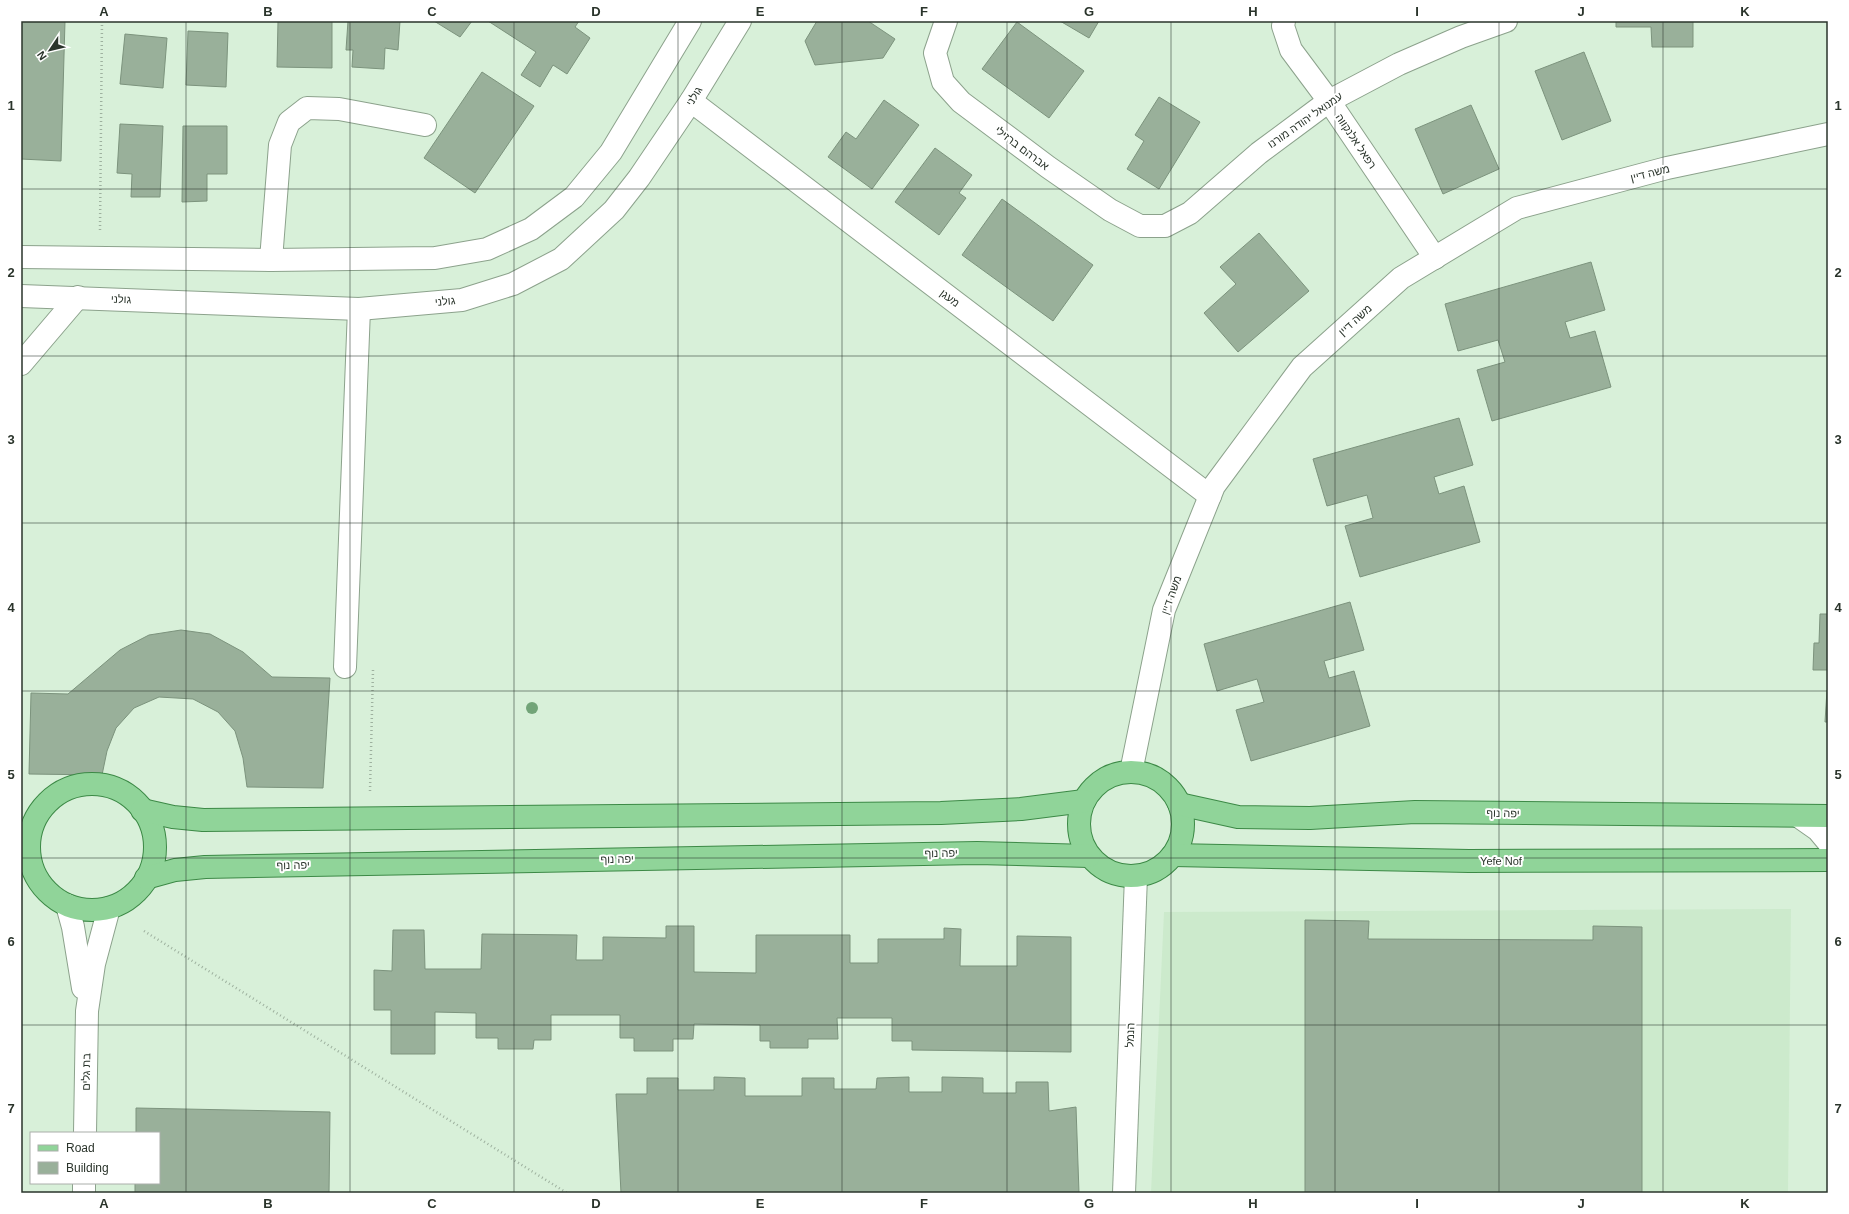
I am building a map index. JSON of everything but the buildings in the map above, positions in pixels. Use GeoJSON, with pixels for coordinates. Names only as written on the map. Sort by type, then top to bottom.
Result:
{"type":"FeatureCollection","features":[{"type":"Feature","properties":{"kind":"main road"},"geometry":{"type":"LineString","coordinates":[[1131,772],[1146,774],[1160,781],[1171,791],[1179,804],[1183,831],[1173,855],[1163,865],[1150,873],[1136,876],[1122,876],[1110,872],[1099,865],[1090,856],[1083,843],[1080,829],[1080,815],[1084,801],[1092,789],[1104,780],[1117,774],[1131,772]]}},
{"type":"Feature","properties":{"kind":"main road"},"geometry":{"type":"LineString","coordinates":[[88,784],[103,786],[118,790],[131,799],[142,810],[150,826],[154,844],[153,862],[146,878],[137,891],[124,901],[109,908],[95,910],[67,906],[49,894],[29,875],[29,817],[59,794],[72,787],[88,784]]}},
{"type":"Feature","properties":{"kind":"main road"},"geometry":{"type":"LineString","coordinates":[[142,810],[169,816],[203,820],[941,813],[1021,809],[1084,801]]}},
{"type":"Feature","properties":{"kind":"main road","name":"יפה נוף"},"geometry":{"type":"LineString","coordinates":[[1179,804],[1238,817],[1310,818],[1415,812],[1828,816]]}},
{"type":"Feature","properties":{"kind":"main road","name":"יפה נוף"},"geometry":{"type":"LineString","coordinates":[[146,878],[175,870],[205,867],[969,853],[1090,856]]}},
{"type":"Feature","properties":{"kind":"main road","name":"Yefe Nof"},"geometry":{"type":"LineString","coordinates":[[1173,855],[1469,861],[1828,860]]}},
{"type":"Feature","properties":{"kind":"street","name":"גולני"},"geometry":{"type":"LineString","coordinates":[[21,296],[359,309],[462,300],[513,284],[561,259],[614,210],[639,178],[691,101],[740,21]]}},
{"type":"Feature","properties":{"kind":"street","name":"אברהם ברזילי"},"geometry":{"type":"LineString","coordinates":[[946,21],[935,53],[943,82],[961,102],[1048,167],[1110,210],[1140,226],[1165,226]]}},
{"type":"Feature","properties":{"kind":"street","name":"רפאל אלנקווה"},"geometry":{"type":"LineString","coordinates":[[1284,21],[1283,26],[1291,50],[1329,101],[1435,258]]}},
{"type":"Feature","properties":{"kind":"street","name":"עמנואל יהודה מורנו"},"geometry":{"type":"LineString","coordinates":[[1165,226],[1190,214],[1259,153],[1329,101],[1399,64],[1506,21]]}},
{"type":"Feature","properties":{"kind":"street"},"geometry":{"type":"LineString","coordinates":[[21,257],[271,260],[435,258],[487,249],[531,229],[574,197],[611,152],[686,22]]}},
{"type":"Feature","properties":{"kind":"street","name":"מעגן"},"geometry":{"type":"LineString","coordinates":[[691,101],[1210,496]]}},
{"type":"Feature","properties":{"kind":"street"},"geometry":{"type":"LineString","coordinates":[[271,260],[280,145],[288,122],[307,108],[338,109],[425,125]]}},
{"type":"Feature","properties":{"kind":"street","name":"משה דיין"},"geometry":{"type":"LineString","coordinates":[[1131,772],[1164,610],[1214,486],[1302,367],[1401,278],[1517,208],[1667,168],[1828,134]]}},
{"type":"Feature","properties":{"kind":"street"},"geometry":{"type":"LineString","coordinates":[[21,364],[78,297]]}},
{"type":"Feature","properties":{"kind":"street"},"geometry":{"type":"LineString","coordinates":[[345,667],[359,309]]}},
{"type":"Feature","properties":{"kind":"street"},"geometry":{"type":"LineString","coordinates":[[1798,816],[1818,830],[1828,842]]}},
{"type":"Feature","properties":{"kind":"street","name":"הנמל"},"geometry":{"type":"LineString","coordinates":[[1124,1193],[1136,876]]}},
{"type":"Feature","properties":{"kind":"street","name":"בת גלים"},"geometry":{"type":"LineString","coordinates":[[67,906],[78,952],[87,1011]]}},
{"type":"Feature","properties":{"kind":"street","name":"בת גלים"},"geometry":{"type":"LineString","coordinates":[[85,1132],[87,1011],[94,964],[109,908]]}},
{"type":"Feature","properties":{"kind":"path"},"geometry":{"type":"LineString","coordinates":[[100,258],[102,21]]}},
{"type":"Feature","properties":{"kind":"path"},"geometry":{"type":"LineString","coordinates":[[345,667],[373,670],[369,818]]}},
{"type":"Feature","properties":{"kind":"path"},"geometry":{"type":"LineString","coordinates":[[144,931],[567,1193]]}},
{"type":"Feature","properties":{"kind":"shaded area"},"geometry":{"type":"Polygon","coordinates":[[[1791,909],[1788,1193],[1151,1193],[1164,912],[1791,909]]]}}]}
